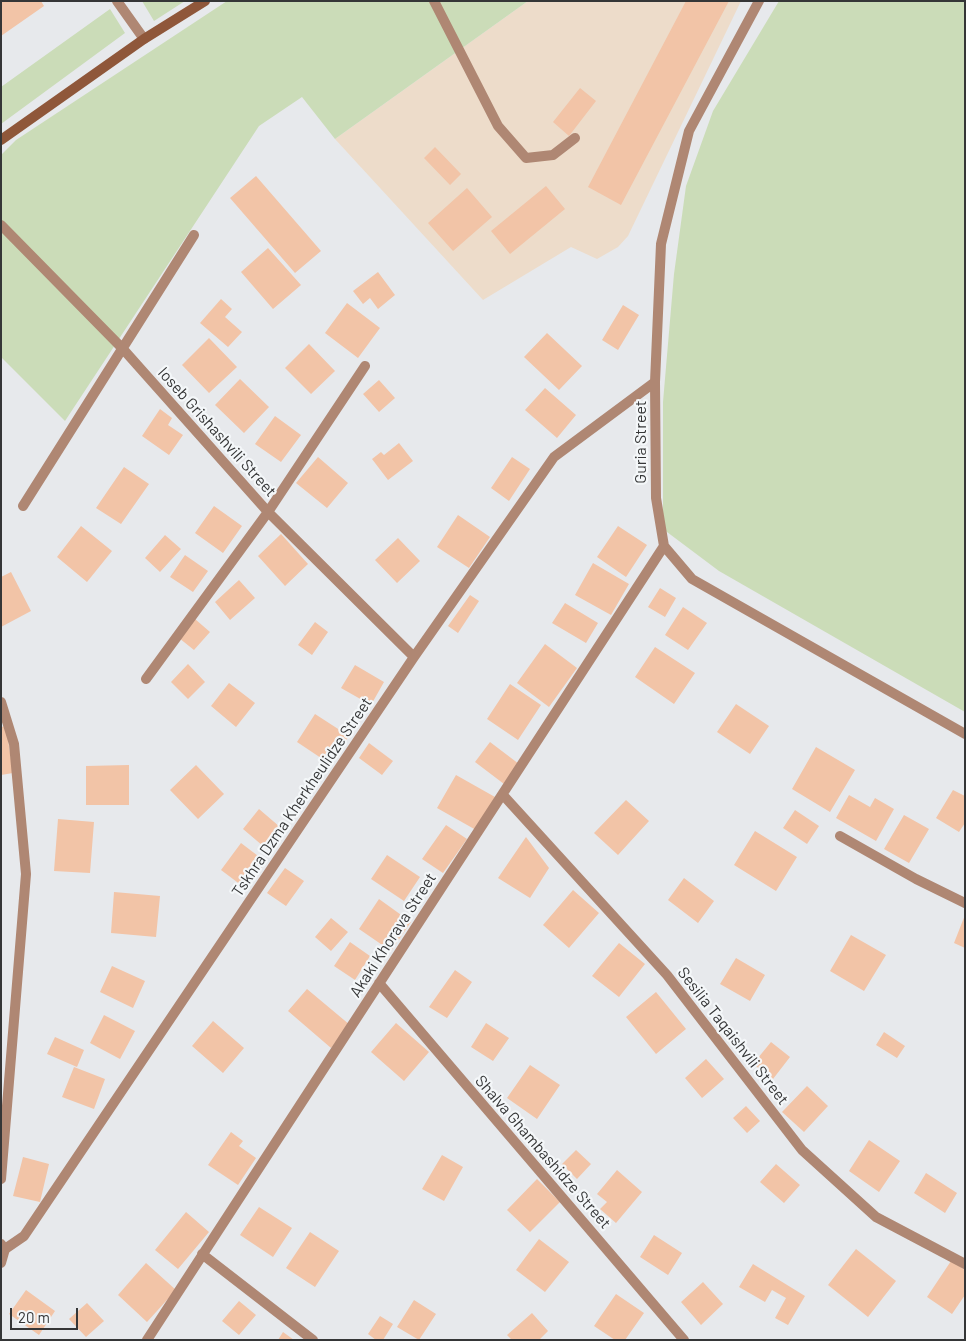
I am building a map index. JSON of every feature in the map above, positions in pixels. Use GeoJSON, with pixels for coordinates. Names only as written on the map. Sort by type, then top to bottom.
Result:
{"type":"FeatureCollection","features":[{"type":"Feature","properties":{"kind":"street"},"geometry":{"type":"LineString","coordinates":[[118,1],[144,40]]}},
{"type":"Feature","properties":{"kind":"street"},"geometry":{"type":"LineString","coordinates":[[1,140],[144,40],[205,1]]}},
{"type":"Feature","properties":{"kind":"street"},"geometry":{"type":"LineString","coordinates":[[434,1],[498,126],[526,158],[553,155],[575,138]]}},
{"type":"Feature","properties":{"kind":"street","name":"Guria Street"},"geometry":{"type":"LineString","coordinates":[[664,546],[656,498],[655,382],[661,244],[689,132],[759,1]]}},
{"type":"Feature","properties":{"kind":"street","name":"Ioseb Grishashvili Street"},"geometry":{"type":"LineString","coordinates":[[1,225],[123,349],[268,512],[414,657]]}},
{"type":"Feature","properties":{"kind":"street"},"geometry":{"type":"LineString","coordinates":[[23,506],[194,235]]}},
{"type":"Feature","properties":{"kind":"street"},"geometry":{"type":"LineString","coordinates":[[146,679],[268,512],[365,366]]}},
{"type":"Feature","properties":{"kind":"street","name":"Tskhra Dzma Kherkheulidze Street"},"geometry":{"type":"LineString","coordinates":[[3,1247],[24,1236],[414,657],[554,457],[655,382]]}},
{"type":"Feature","properties":{"kind":"street"},"geometry":{"type":"LineString","coordinates":[[664,546],[692,579],[965,734]]}},
{"type":"Feature","properties":{"kind":"street","name":"Akaki Khorava Street"},"geometry":{"type":"LineString","coordinates":[[147,1340],[664,546]]}},
{"type":"Feature","properties":{"kind":"street"},"geometry":{"type":"LineString","coordinates":[[1,702],[14,744],[26,874],[1,1179]]}},
{"type":"Feature","properties":{"kind":"street","name":"Sesilia Taqaishvili Street"},"geometry":{"type":"LineString","coordinates":[[503,795],[667,975],[802,1150],[876,1216],[965,1264]]}},
{"type":"Feature","properties":{"kind":"street"},"geometry":{"type":"LineString","coordinates":[[840,836],[916,879],[965,903]]}},
{"type":"Feature","properties":{"kind":"street","name":"Shalva Ghambashidze Street"},"geometry":{"type":"LineString","coordinates":[[379,984],[684,1340]]}},
{"type":"Feature","properties":{"kind":"street"},"geometry":{"type":"LineString","coordinates":[[1,1263],[3,1247]]}},
{"type":"Feature","properties":{"kind":"street"},"geometry":{"type":"LineString","coordinates":[[202,1254],[314,1340]]}},
{"type":"Feature","properties":{"kind":"shaded area"},"geometry":{"type":"Polygon","coordinates":[[[528,1],[741,1],[628,236],[618,247],[597,259],[571,247],[483,300],[335,139],[528,1]]]}},
{"type":"Feature","properties":{"kind":"green space"},"geometry":{"type":"Polygon","coordinates":[[[142,1],[185,1],[154,21],[142,1]]]}},
{"type":"Feature","properties":{"kind":"green space"},"geometry":{"type":"Polygon","coordinates":[[[227,1],[528,1],[335,139],[302,97],[259,126],[65,421],[1,357],[1,155],[16,140],[227,1]]]}},
{"type":"Feature","properties":{"kind":"green space"},"geometry":{"type":"Polygon","coordinates":[[[779,1],[965,1],[965,712],[719,571],[663,529],[663,402],[674,274],[686,186],[713,111],[779,1]]]}},
{"type":"Feature","properties":{"kind":"green space"},"geometry":{"type":"Polygon","coordinates":[[[110,9],[125,33],[1,124],[1,87],[110,9]]]}},
{"type":"Feature","properties":{"kind":"building"},"geometry":{"type":"Polygon","coordinates":[[[1,1],[41,1],[44,6],[1,36],[1,1]]]}},
{"type":"Feature","properties":{"kind":"building"},"geometry":{"type":"Polygon","coordinates":[[[686,1],[729,1],[621,205],[588,187],[686,1]]]}},
{"type":"Feature","properties":{"kind":"building"},"geometry":{"type":"Polygon","coordinates":[[[580,88],[596,101],[569,136],[553,122],[580,88]]]}},
{"type":"Feature","properties":{"kind":"building"},"geometry":{"type":"Polygon","coordinates":[[[435,147],[461,174],[450,185],[424,158],[435,147]]]}},
{"type":"Feature","properties":{"kind":"building"},"geometry":{"type":"Polygon","coordinates":[[[256,176],[321,251],[295,273],[230,198],[256,176]]]}},
{"type":"Feature","properties":{"kind":"building"},"geometry":{"type":"Polygon","coordinates":[[[546,186],[565,209],[510,254],[491,231],[546,186]]]}},
{"type":"Feature","properties":{"kind":"building"},"geometry":{"type":"Polygon","coordinates":[[[467,188],[492,217],[453,251],[428,223],[467,188]]]}},
{"type":"Feature","properties":{"kind":"building"},"geometry":{"type":"Polygon","coordinates":[[[268,248],[301,285],[273,309],[241,272],[268,248]]]}},
{"type":"Feature","properties":{"kind":"building"},"geometry":{"type":"Polygon","coordinates":[[[378,272],[395,295],[378,309],[370,298],[363,304],[353,291],[378,272]]]}},
{"type":"Feature","properties":{"kind":"building"},"geometry":{"type":"Polygon","coordinates":[[[221,299],[232,309],[225,317],[242,332],[228,347],[200,323],[221,299]]]}},
{"type":"Feature","properties":{"kind":"building"},"geometry":{"type":"Polygon","coordinates":[[[347,303],[380,328],[358,358],[325,333],[347,303]]]}},
{"type":"Feature","properties":{"kind":"building"},"geometry":{"type":"Polygon","coordinates":[[[623,305],[639,315],[618,350],[602,340],[623,305]]]}},
{"type":"Feature","properties":{"kind":"building"},"geometry":{"type":"Polygon","coordinates":[[[547,333],[582,366],[559,390],[524,357],[547,333]]]}},
{"type":"Feature","properties":{"kind":"building"},"geometry":{"type":"Polygon","coordinates":[[[209,338],[237,367],[209,393],[182,365],[209,338]]]}},
{"type":"Feature","properties":{"kind":"building"},"geometry":{"type":"Polygon","coordinates":[[[309,344],[335,371],[311,394],[285,368],[309,344]]]}},
{"type":"Feature","properties":{"kind":"building"},"geometry":{"type":"Polygon","coordinates":[[[240,379],[269,407],[244,433],[215,405],[240,379]]]}},
{"type":"Feature","properties":{"kind":"building"},"geometry":{"type":"Polygon","coordinates":[[[379,380],[395,398],[379,412],[363,394],[379,380]]]}},
{"type":"Feature","properties":{"kind":"building"},"geometry":{"type":"Polygon","coordinates":[[[545,388],[576,415],[557,438],[525,410],[545,388]]]}},
{"type":"Feature","properties":{"kind":"building"},"geometry":{"type":"Polygon","coordinates":[[[160,409],[172,418],[168,425],[183,435],[169,455],[142,436],[160,409]]]}},
{"type":"Feature","properties":{"kind":"building"},"geometry":{"type":"Polygon","coordinates":[[[275,416],[301,435],[281,462],[255,444],[275,416]]]}},
{"type":"Feature","properties":{"kind":"building"},"geometry":{"type":"Polygon","coordinates":[[[399,443],[413,461],[388,480],[372,459],[381,452],[384,455],[399,443]]]}},
{"type":"Feature","properties":{"kind":"building"},"geometry":{"type":"Polygon","coordinates":[[[318,457],[348,483],[327,508],[296,483],[318,457]]]}},
{"type":"Feature","properties":{"kind":"building"},"geometry":{"type":"Polygon","coordinates":[[[512,457],[530,469],[509,501],[491,488],[512,457]]]}},
{"type":"Feature","properties":{"kind":"building"},"geometry":{"type":"Polygon","coordinates":[[[124,467],[149,484],[121,524],[96,508],[124,467]]]}},
{"type":"Feature","properties":{"kind":"building"},"geometry":{"type":"Polygon","coordinates":[[[214,506],[242,526],[223,553],[195,533],[214,506]]]}},
{"type":"Feature","properties":{"kind":"building"},"geometry":{"type":"Polygon","coordinates":[[[458,515],[490,537],[469,568],[437,547],[458,515]]]}},
{"type":"Feature","properties":{"kind":"building"},"geometry":{"type":"Polygon","coordinates":[[[81,526],[112,551],[87,582],[57,557],[81,526]]]}},
{"type":"Feature","properties":{"kind":"building"},"geometry":{"type":"Polygon","coordinates":[[[618,526],[647,545],[626,577],[597,557],[618,526]]]}},
{"type":"Feature","properties":{"kind":"building"},"geometry":{"type":"Polygon","coordinates":[[[281,534],[308,564],[285,586],[258,556],[281,534]]]}},
{"type":"Feature","properties":{"kind":"building"},"geometry":{"type":"Polygon","coordinates":[[[165,535],[181,549],[160,572],[145,558],[165,535]]]}},
{"type":"Feature","properties":{"kind":"building"},"geometry":{"type":"Polygon","coordinates":[[[398,538],[420,561],[397,583],[375,560],[398,538]]]}},
{"type":"Feature","properties":{"kind":"building"},"geometry":{"type":"Polygon","coordinates":[[[185,555],[208,571],[193,592],[170,577],[185,555]]]}},
{"type":"Feature","properties":{"kind":"building"},"geometry":{"type":"Polygon","coordinates":[[[593,563],[629,584],[611,615],[575,595],[593,563]]]}},
{"type":"Feature","properties":{"kind":"building"},"geometry":{"type":"Polygon","coordinates":[[[11,572],[31,611],[1,627],[1,577],[11,572]]]}},
{"type":"Feature","properties":{"kind":"building"},"geometry":{"type":"Polygon","coordinates":[[[239,580],[255,598],[230,620],[215,602],[239,580]]]}},
{"type":"Feature","properties":{"kind":"building"},"geometry":{"type":"Polygon","coordinates":[[[660,588],[676,598],[665,617],[648,607],[660,588]]]}},
{"type":"Feature","properties":{"kind":"building"},"geometry":{"type":"Polygon","coordinates":[[[470,595],[479,601],[458,633],[448,626],[470,595]]]}},
{"type":"Feature","properties":{"kind":"building"},"geometry":{"type":"Polygon","coordinates":[[[565,603],[598,623],[586,643],[552,623],[565,603]]]}},
{"type":"Feature","properties":{"kind":"building"},"geometry":{"type":"Polygon","coordinates":[[[683,607],[707,623],[688,650],[665,635],[683,607]]]}},
{"type":"Feature","properties":{"kind":"building"},"geometry":{"type":"Polygon","coordinates":[[[195,619],[210,632],[194,650],[179,638],[195,619]]]}},
{"type":"Feature","properties":{"kind":"building"},"geometry":{"type":"Polygon","coordinates":[[[315,622],[328,632],[312,655],[298,645],[315,622]]]}},
{"type":"Feature","properties":{"kind":"building"},"geometry":{"type":"Polygon","coordinates":[[[545,644],[577,668],[549,707],[517,683],[545,644]]]}},
{"type":"Feature","properties":{"kind":"building"},"geometry":{"type":"Polygon","coordinates":[[[655,647],[695,673],[674,704],[635,677],[655,647]]]}},
{"type":"Feature","properties":{"kind":"building"},"geometry":{"type":"Polygon","coordinates":[[[188,664],[205,682],[188,699],[171,682],[188,664]]]}},
{"type":"Feature","properties":{"kind":"building"},"geometry":{"type":"Polygon","coordinates":[[[355,665],[384,682],[371,705],[341,688],[355,665]]]}},
{"type":"Feature","properties":{"kind":"building"},"geometry":{"type":"Polygon","coordinates":[[[229,683],[255,703],[236,727],[211,706],[229,683]]]}},
{"type":"Feature","properties":{"kind":"building"},"geometry":{"type":"Polygon","coordinates":[[[510,684],[541,705],[518,740],[487,719],[510,684]]]}},
{"type":"Feature","properties":{"kind":"building"},"geometry":{"type":"Polygon","coordinates":[[[736,704],[769,726],[750,754],[717,732],[736,704]]]}},
{"type":"Feature","properties":{"kind":"building"},"geometry":{"type":"Polygon","coordinates":[[[315,714],[349,736],[330,764],[297,742],[315,714]]]}},
{"type":"Feature","properties":{"kind":"building"},"geometry":{"type":"Polygon","coordinates":[[[6,726],[13,773],[1,775],[1,727],[6,726]]]}},
{"type":"Feature","properties":{"kind":"building"},"geometry":{"type":"Polygon","coordinates":[[[490,742],[519,764],[504,784],[475,762],[490,742]]]}},
{"type":"Feature","properties":{"kind":"building"},"geometry":{"type":"Polygon","coordinates":[[[369,743],[393,761],[382,775],[359,758],[369,743]]]}},
{"type":"Feature","properties":{"kind":"building"},"geometry":{"type":"Polygon","coordinates":[[[816,747],[855,770],[830,812],[792,789],[816,747]]]}},
{"type":"Feature","properties":{"kind":"building"},"geometry":{"type":"Polygon","coordinates":[[[129,765],[129,805],[86,805],[86,766],[129,765]]]}},
{"type":"Feature","properties":{"kind":"building"},"geometry":{"type":"Polygon","coordinates":[[[196,765],[224,794],[198,819],[170,790],[196,765]]]}},
{"type":"Feature","properties":{"kind":"building"},"geometry":{"type":"Polygon","coordinates":[[[456,775],[495,797],[476,830],[437,808],[456,775]]]}},
{"type":"Feature","properties":{"kind":"building"},"geometry":{"type":"Polygon","coordinates":[[[953,790],[965,796],[965,823],[959,832],[936,818],[953,790]]]}},
{"type":"Feature","properties":{"kind":"building"},"geometry":{"type":"Polygon","coordinates":[[[849,795],[870,807],[875,798],[894,809],[876,841],[836,818],[849,795]]]}},
{"type":"Feature","properties":{"kind":"building"},"geometry":{"type":"Polygon","coordinates":[[[626,800],[649,821],[618,855],[594,833],[626,800]]]}},
{"type":"Feature","properties":{"kind":"building"},"geometry":{"type":"Polygon","coordinates":[[[259,809],[280,827],[263,846],[243,829],[259,809]]]}},
{"type":"Feature","properties":{"kind":"building"},"geometry":{"type":"Polygon","coordinates":[[[795,810],[819,826],[807,844],[783,828],[795,810]]]}},
{"type":"Feature","properties":{"kind":"building"},"geometry":{"type":"Polygon","coordinates":[[[904,815],[929,829],[909,863],[884,849],[904,815]]]}},
{"type":"Feature","properties":{"kind":"building"},"geometry":{"type":"Polygon","coordinates":[[[58,819],[94,822],[90,873],[54,871],[58,819]]]}},
{"type":"Feature","properties":{"kind":"building"},"geometry":{"type":"Polygon","coordinates":[[[446,825],[467,839],[443,873],[422,859],[446,825]]]}},
{"type":"Feature","properties":{"kind":"building"},"geometry":{"type":"Polygon","coordinates":[[[755,831],[797,857],[776,891],[734,865],[755,831]]]}},
{"type":"Feature","properties":{"kind":"building"},"geometry":{"type":"Polygon","coordinates":[[[526,837],[549,868],[530,898],[498,878],[526,837]]]}},
{"type":"Feature","properties":{"kind":"building"},"geometry":{"type":"Polygon","coordinates":[[[241,843],[266,862],[245,888],[221,870],[241,843]]]}},
{"type":"Feature","properties":{"kind":"building"},"geometry":{"type":"Polygon","coordinates":[[[387,855],[420,877],[404,901],[371,879],[387,855]]]}},
{"type":"Feature","properties":{"kind":"building"},"geometry":{"type":"Polygon","coordinates":[[[285,868],[304,881],[286,906],[267,893],[285,868]]]}},
{"type":"Feature","properties":{"kind":"building"},"geometry":{"type":"Polygon","coordinates":[[[684,878],[714,901],[698,923],[668,900],[684,878]]]}},
{"type":"Feature","properties":{"kind":"building"},"geometry":{"type":"Polygon","coordinates":[[[573,890],[599,913],[569,948],[543,925],[573,890]]]}},
{"type":"Feature","properties":{"kind":"building"},"geometry":{"type":"Polygon","coordinates":[[[114,892],[160,896],[156,937],[111,933],[114,892]]]}},
{"type":"Feature","properties":{"kind":"building"},"geometry":{"type":"Polygon","coordinates":[[[379,899],[411,922],[391,951],[359,929],[379,899]]]}},
{"type":"Feature","properties":{"kind":"building"},"geometry":{"type":"Polygon","coordinates":[[[965,915],[965,948],[954,943],[965,915]]]}},
{"type":"Feature","properties":{"kind":"building"},"geometry":{"type":"Polygon","coordinates":[[[331,918],[348,932],[331,951],[315,937],[331,918]]]}},
{"type":"Feature","properties":{"kind":"building"},"geometry":{"type":"Polygon","coordinates":[[[851,935],[886,955],[864,991],[830,971],[851,935]]]}},
{"type":"Feature","properties":{"kind":"building"},"geometry":{"type":"Polygon","coordinates":[[[350,942],[370,956],[355,980],[334,966],[350,942]]]}},
{"type":"Feature","properties":{"kind":"building"},"geometry":{"type":"Polygon","coordinates":[[[619,943],[645,964],[619,997],[592,976],[619,943]]]}},
{"type":"Feature","properties":{"kind":"building"},"geometry":{"type":"Polygon","coordinates":[[[736,958],[765,975],[750,1001],[720,984],[736,958]]]}},
{"type":"Feature","properties":{"kind":"building"},"geometry":{"type":"Polygon","coordinates":[[[112,966],[145,981],[133,1008],[100,992],[112,966]]]}},
{"type":"Feature","properties":{"kind":"building"},"geometry":{"type":"Polygon","coordinates":[[[455,970],[472,982],[447,1018],[429,1007],[455,970]]]}},
{"type":"Feature","properties":{"kind":"building"},"geometry":{"type":"Polygon","coordinates":[[[307,989],[350,1025],[331,1048],[288,1011],[307,989]]]}},
{"type":"Feature","properties":{"kind":"building"},"geometry":{"type":"Polygon","coordinates":[[[656,992],[686,1029],[656,1054],[626,1017],[656,992]]]}},
{"type":"Feature","properties":{"kind":"building"},"geometry":{"type":"Polygon","coordinates":[[[104,1015],[135,1031],[120,1059],[90,1043],[104,1015]]]}},
{"type":"Feature","properties":{"kind":"building"},"geometry":{"type":"Polygon","coordinates":[[[213,1021],[244,1048],[223,1073],[192,1046],[213,1021]]]}},
{"type":"Feature","properties":{"kind":"building"},"geometry":{"type":"Polygon","coordinates":[[[396,1023],[429,1052],[404,1081],[371,1052],[396,1023]]]}},
{"type":"Feature","properties":{"kind":"building"},"geometry":{"type":"Polygon","coordinates":[[[486,1023],[509,1038],[493,1061],[471,1047],[486,1023]]]}},
{"type":"Feature","properties":{"kind":"building"},"geometry":{"type":"Polygon","coordinates":[[[884,1032],[905,1046],[897,1058],[876,1045],[884,1032]]]}},
{"type":"Feature","properties":{"kind":"building"},"geometry":{"type":"Polygon","coordinates":[[[55,1037],[84,1050],[77,1067],[47,1054],[55,1037]]]}},
{"type":"Feature","properties":{"kind":"building"},"geometry":{"type":"Polygon","coordinates":[[[771,1042],[790,1057],[773,1079],[753,1064],[771,1042]]]}},
{"type":"Feature","properties":{"kind":"building"},"geometry":{"type":"Polygon","coordinates":[[[706,1059],[724,1079],[702,1098],[685,1078],[706,1059]]]}},
{"type":"Feature","properties":{"kind":"building"},"geometry":{"type":"Polygon","coordinates":[[[530,1065],[560,1085],[537,1119],[507,1098],[530,1065]]]}},
{"type":"Feature","properties":{"kind":"building"},"geometry":{"type":"Polygon","coordinates":[[[74,1067],[105,1079],[94,1109],[62,1097],[74,1067]]]}},
{"type":"Feature","properties":{"kind":"building"},"geometry":{"type":"Polygon","coordinates":[[[807,1086],[828,1106],[804,1132],[782,1112],[807,1086]]]}},
{"type":"Feature","properties":{"kind":"building"},"geometry":{"type":"Polygon","coordinates":[[[746,1106],[760,1121],[747,1133],[733,1118],[746,1106]]]}},
{"type":"Feature","properties":{"kind":"building"},"geometry":{"type":"Polygon","coordinates":[[[231,1132],[243,1141],[239,1146],[256,1158],[238,1185],[208,1165],[231,1132]]]}},
{"type":"Feature","properties":{"kind":"building"},"geometry":{"type":"Polygon","coordinates":[[[869,1140],[900,1161],[879,1192],[849,1171],[869,1140]]]}},
{"type":"Feature","properties":{"kind":"building"},"geometry":{"type":"Polygon","coordinates":[[[576,1150],[591,1164],[577,1179],[562,1164],[576,1150]]]}},
{"type":"Feature","properties":{"kind":"building"},"geometry":{"type":"Polygon","coordinates":[[[442,1155],[463,1167],[444,1201],[422,1189],[442,1155]]]}},
{"type":"Feature","properties":{"kind":"building"},"geometry":{"type":"Polygon","coordinates":[[[23,1157],[49,1164],[40,1202],[13,1196],[23,1157]]]}},
{"type":"Feature","properties":{"kind":"building"},"geometry":{"type":"Polygon","coordinates":[[[776,1164],[800,1185],[784,1203],[760,1182],[776,1164]]]}},
{"type":"Feature","properties":{"kind":"building"},"geometry":{"type":"Polygon","coordinates":[[[617,1170],[642,1192],[616,1223],[600,1209],[607,1202],[597,1194],[617,1170]]]}},
{"type":"Feature","properties":{"kind":"building"},"geometry":{"type":"Polygon","coordinates":[[[926,1173],[957,1193],[945,1213],[914,1193],[926,1173]]]}},
{"type":"Feature","properties":{"kind":"building"},"geometry":{"type":"Polygon","coordinates":[[[537,1179],[560,1202],[530,1232],[507,1210],[537,1179]]]}},
{"type":"Feature","properties":{"kind":"building"},"geometry":{"type":"Polygon","coordinates":[[[259,1207],[292,1228],[273,1257],[240,1235],[259,1207]]]}},
{"type":"Feature","properties":{"kind":"building"},"geometry":{"type":"Polygon","coordinates":[[[186,1212],[209,1232],[178,1269],[155,1250],[186,1212]]]}},
{"type":"Feature","properties":{"kind":"building"},"geometry":{"type":"Polygon","coordinates":[[[310,1232],[339,1251],[315,1287],[286,1268],[310,1232]]]}},
{"type":"Feature","properties":{"kind":"building"},"geometry":{"type":"Polygon","coordinates":[[[654,1235],[682,1253],[668,1275],[640,1257],[654,1235]]]}},
{"type":"Feature","properties":{"kind":"building"},"geometry":{"type":"Polygon","coordinates":[[[539,1239],[569,1262],[545,1292],[516,1270],[539,1239]]]}},
{"type":"Feature","properties":{"kind":"building"},"geometry":{"type":"Polygon","coordinates":[[[856,1249],[896,1281],[868,1317],[828,1285],[856,1249]]]}},
{"type":"Feature","properties":{"kind":"building"},"geometry":{"type":"Polygon","coordinates":[[[951,1261],[965,1270],[965,1295],[952,1314],[927,1297],[951,1261]]]}},
{"type":"Feature","properties":{"kind":"building"},"geometry":{"type":"Polygon","coordinates":[[[146,1263],[176,1290],[147,1322],[118,1295],[146,1263]]]}},
{"type":"Feature","properties":{"kind":"building"},"geometry":{"type":"Polygon","coordinates":[[[753,1264],[805,1296],[788,1325],[775,1318],[786,1298],[772,1290],[765,1302],[739,1287],[753,1264]]]}},
{"type":"Feature","properties":{"kind":"building"},"geometry":{"type":"Polygon","coordinates":[[[703,1282],[723,1304],[701,1325],[681,1302],[703,1282]]]}},
{"type":"Feature","properties":{"kind":"building"},"geometry":{"type":"Polygon","coordinates":[[[26,1290],[55,1311],[39,1335],[9,1314],[26,1290]]]}},
{"type":"Feature","properties":{"kind":"building"},"geometry":{"type":"Polygon","coordinates":[[[616,1294],[644,1313],[625,1340],[615,1340],[594,1326],[616,1294]]]}},
{"type":"Feature","properties":{"kind":"building"},"geometry":{"type":"Polygon","coordinates":[[[414,1300],[436,1314],[419,1340],[397,1327],[414,1300]]]}},
{"type":"Feature","properties":{"kind":"building"},"geometry":{"type":"Polygon","coordinates":[[[239,1301],[256,1315],[239,1335],[222,1321],[239,1301]]]}},
{"type":"Feature","properties":{"kind":"building"},"geometry":{"type":"Polygon","coordinates":[[[87,1303],[104,1321],[86,1337],[69,1319],[87,1303]]]}},
{"type":"Feature","properties":{"kind":"building"},"geometry":{"type":"Polygon","coordinates":[[[532,1313],[548,1331],[539,1340],[512,1340],[507,1335],[532,1313]]]}},
{"type":"Feature","properties":{"kind":"building"},"geometry":{"type":"Polygon","coordinates":[[[380,1316],[393,1324],[383,1340],[376,1340],[368,1334],[380,1316]]]}},
{"type":"Feature","properties":{"kind":"building"},"geometry":{"type":"Polygon","coordinates":[[[283,1332],[294,1340],[278,1340],[283,1332]]]}}]}
